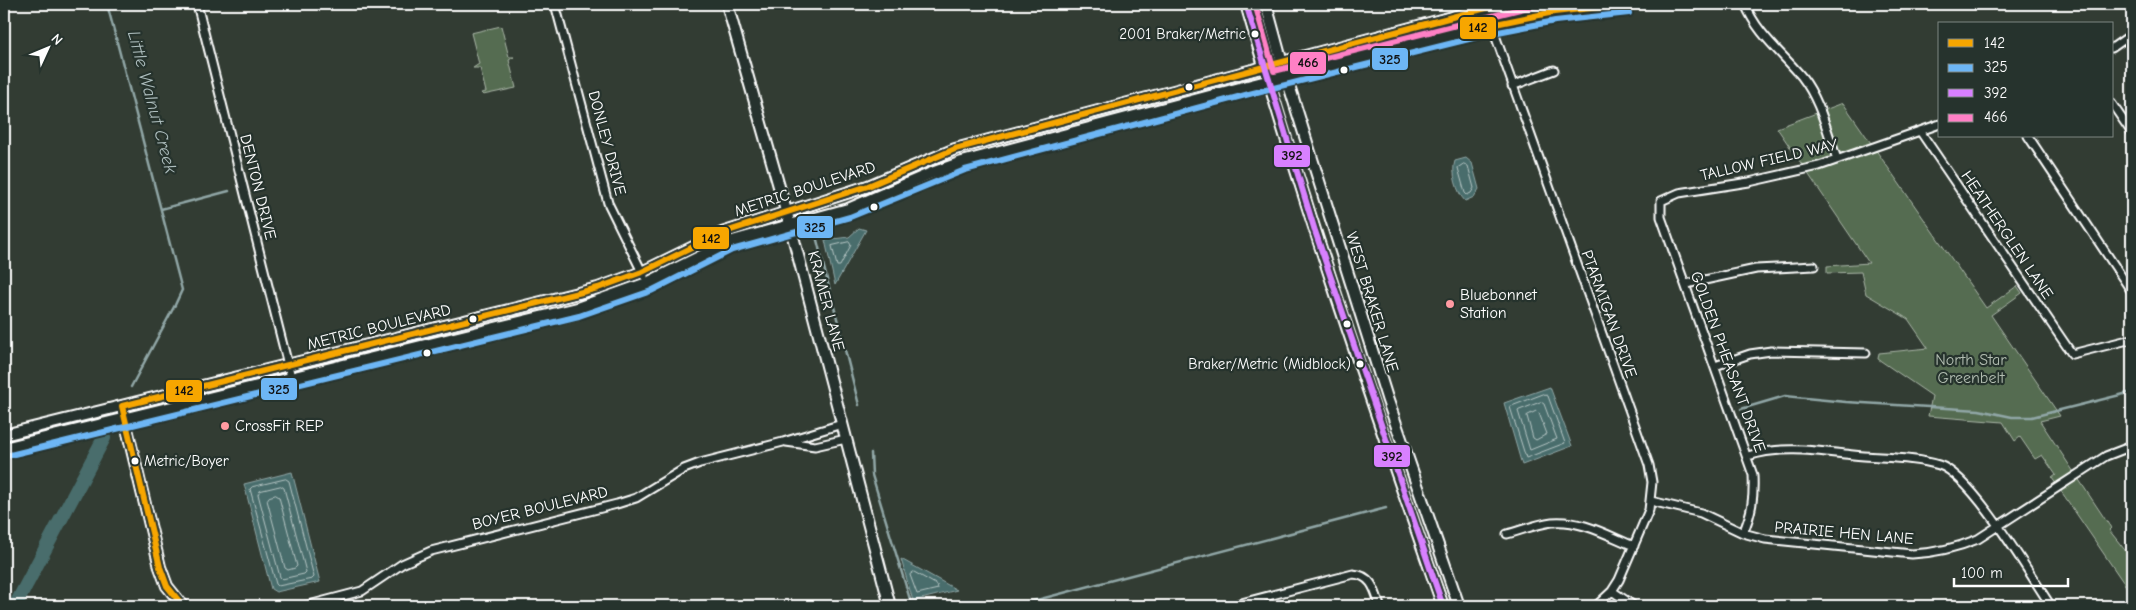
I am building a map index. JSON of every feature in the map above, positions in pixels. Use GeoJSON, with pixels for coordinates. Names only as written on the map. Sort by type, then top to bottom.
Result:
{"type":"FeatureCollection","features":[{"type":"Feature","properties":{"kind":"main road","name":"KRAMER LANE"},"geometry":{"type":"LineString","coordinates":[[727,4],[790,225],[890,606]]}},
{"type":"Feature","properties":{"kind":"main road","name":"WEST BRAKER LANE"},"geometry":{"type":"LineString","coordinates":[[1246,4],[1268,82],[1371,400],[1443,606]]}},
{"type":"Feature","properties":{"kind":"main road","name":"WEST BRAKER LANE"},"geometry":{"type":"LineString","coordinates":[[1266,4],[1286,77],[1387,398],[1459,606]]}},
{"type":"Feature","properties":{"kind":"main road","name":"METRIC BOULEVARD"},"geometry":{"type":"LineString","coordinates":[[4,435],[574,295],[642,272],[722,233],[868,186],[948,151],[1501,4]]}},
{"type":"Feature","properties":{"kind":"main road","name":"METRIC BOULEVARD"},"geometry":{"type":"LineString","coordinates":[[4,448],[576,308],[647,284],[729,242],[848,209],[962,162],[1491,24],[1554,12],[1628,4]]}},
{"type":"Feature","properties":{"kind":"main road"},"geometry":{"type":"LineString","coordinates":[[1030,130],[1033,143]]}},
{"type":"Feature","properties":{"kind":"main road"},"geometry":{"type":"LineString","coordinates":[[1318,237],[1336,235]]}},
{"type":"Feature","properties":{"kind":"main road"},"geometry":{"type":"LineString","coordinates":[[1371,400],[1387,398]]}},
{"type":"Feature","properties":{"kind":"main road"},"geometry":{"type":"LineString","coordinates":[[122,406],[160,566],[167,586],[183,606]]}},
{"type":"Feature","properties":{"kind":"street","name":"DENTON DRIVE"},"geometry":{"type":"LineString","coordinates":[[197,4],[291,377]]}},
{"type":"Feature","properties":{"kind":"street","name":"DONLEY DRIVE"},"geometry":{"type":"LineString","coordinates":[[555,4],[608,203],[647,284]]}},
{"type":"Feature","properties":{"kind":"street"},"geometry":{"type":"LineString","coordinates":[[1745,4],[1762,34],[1802,78],[1811,91],[1837,159]]}},
{"type":"Feature","properties":{"kind":"street","name":"PTARMIGAN DRIVE"},"geometry":{"type":"LineString","coordinates":[[1491,24],[1649,465],[1652,482],[1651,501],[1634,546],[1612,591],[1596,606]]}},
{"type":"Feature","properties":{"kind":"street"},"geometry":{"type":"LineString","coordinates":[[2114,47],[2132,34]]}},
{"type":"Feature","properties":{"kind":"street"},"geometry":{"type":"LineString","coordinates":[[1512,86],[1554,70]]}},
{"type":"Feature","properties":{"kind":"street"},"geometry":{"type":"LineString","coordinates":[[2114,107],[2132,133]]}},
{"type":"Feature","properties":{"kind":"street","name":"TALLOW FIELD WAY"},"geometry":{"type":"LineString","coordinates":[[1661,201],[1679,194],[1749,182],[1819,166],[1938,125]]}},
{"type":"Feature","properties":{"kind":"street","name":"HEATHERGLEN LANE"},"geometry":{"type":"LineString","coordinates":[[1920,131],[2072,354],[2132,339]]}},
{"type":"Feature","properties":{"kind":"street"},"geometry":{"type":"LineString","coordinates":[[2029,138],[2132,292]]}},
{"type":"Feature","properties":{"kind":"street","name":"GOLDEN PHEASANT DRIVE"},"geometry":{"type":"LineString","coordinates":[[1661,201],[1662,217],[1748,456],[1753,475],[1754,496],[1751,515],[1743,533]]}},
{"type":"Feature","properties":{"kind":"street"},"geometry":{"type":"LineString","coordinates":[[1686,284],[1756,270],[1814,266]]}},
{"type":"Feature","properties":{"kind":"street"},"geometry":{"type":"LineString","coordinates":[[1715,366],[1750,354],[1771,351],[1866,353]]}},
{"type":"Feature","properties":{"kind":"street","name":"BOYER BOULEVARD"},"geometry":{"type":"LineString","coordinates":[[305,606],[362,591],[402,564],[430,551],[617,504],[636,498],[684,468],[700,462],[783,442],[842,424]]}},
{"type":"Feature","properties":{"kind":"street","name":"BOYER BOULEVARD"},"geometry":{"type":"LineString","coordinates":[[783,442],[816,446],[846,438]]}},
{"type":"Feature","properties":{"kind":"street","name":"PRAIRIE HEN LANE"},"geometry":{"type":"LineString","coordinates":[[1651,501],[1701,513],[1743,533],[1765,540],[1912,554],[1927,553],[1962,546],[1998,527],[2106,456],[2132,446]]}},
{"type":"Feature","properties":{"kind":"street"},"geometry":{"type":"LineString","coordinates":[[1748,456],[1764,451],[1794,449],[1940,465],[1951,470],[1963,480],[1998,527],[2050,606]]}},
{"type":"Feature","properties":{"kind":"street"},"geometry":{"type":"LineString","coordinates":[[1507,534],[1552,522],[1565,522],[1587,527],[1634,546]]}},
{"type":"Feature","properties":{"kind":"street"},"geometry":{"type":"LineString","coordinates":[[1230,606],[1353,574],[1361,574],[1372,584],[1380,606]]}},
{"type":"Feature","properties":{"kind":"street"},"geometry":{"type":"LineString","coordinates":[[1612,591],[1634,606]]}},
{"type":"Feature","properties":{"kind":"green space"},"geometry":{"type":"Polygon","coordinates":[[[501,26],[509,57],[514,57],[509,60],[516,88],[483,95],[481,93],[486,92],[480,68],[473,68],[479,64],[471,33],[501,26]]]}},
{"type":"Feature","properties":{"kind":"green space","name":"North Star Greenbelt"},"geometry":{"type":"Polygon","coordinates":[[[1843,103],[1986,308],[2017,286],[2022,293],[1991,315],[2060,416],[2040,421],[2111,528],[2109,530],[2132,559],[2132,595],[2052,478],[2056,475],[2042,455],[2035,459],[2020,437],[2015,441],[2003,422],[1928,416],[1932,396],[1878,359],[1879,353],[1928,348],[1908,319],[1866,294],[1861,272],[1827,273],[1827,266],[1869,263],[1777,128],[1843,103]]]}},
{"type":"Feature","properties":{"kind":"water"},"geometry":{"type":"Polygon","coordinates":[[[1466,158],[1472,163],[1479,189],[1474,197],[1465,201],[1457,188],[1454,166],[1455,161],[1466,158]]]}},
{"type":"Feature","properties":{"kind":"water"},"geometry":{"type":"Polygon","coordinates":[[[859,228],[866,230],[835,285],[825,240],[849,237],[859,228]]]}},
{"type":"Feature","properties":{"kind":"water"},"geometry":{"type":"Polygon","coordinates":[[[1550,387],[1572,446],[1522,465],[1504,403],[1550,387]]]}},
{"type":"Feature","properties":{"kind":"water"},"geometry":{"type":"Polygon","coordinates":[[[292,472],[320,582],[276,592],[271,589],[244,484],[292,472]]]}},
{"type":"Feature","properties":{"kind":"water"},"geometry":{"type":"Polygon","coordinates":[[[901,559],[957,590],[913,601],[901,559]]]}},
{"type":"Feature","properties":{"kind":"waterway","name":"Little Walnut Creek"},"geometry":{"type":"LineString","coordinates":[[107,4],[182,290],[131,387]]}},
{"type":"Feature","properties":{"kind":"waterway","name":"Little Walnut Creek"},"geometry":{"type":"LineString","coordinates":[[161,209],[229,191]]}},
{"type":"Feature","properties":{"kind":"waterway"},"geometry":{"type":"LineString","coordinates":[[816,236],[859,405]]}},
{"type":"Feature","properties":{"kind":"waterway"},"geometry":{"type":"LineString","coordinates":[[1741,409],[1785,396],[1846,402],[1979,410],[2012,417],[2032,417],[2132,392]]}},
{"type":"Feature","properties":{"kind":"waterway","name":"Little Walnut Creek"},"geometry":{"type":"LineString","coordinates":[[15,606],[104,438]]}},
{"type":"Feature","properties":{"kind":"waterway"},"geometry":{"type":"LineString","coordinates":[[871,453],[872,475],[912,606]]}},
{"type":"Feature","properties":{"kind":"waterway"},"geometry":{"type":"LineString","coordinates":[[1014,606],[1386,508]]}},
{"type":"Feature","properties":{"kind":"transit line","name":"392"},"geometry":{"type":"LineString","coordinates":[[1246,4],[1315,231],[1443,606]]}},
{"type":"Feature","properties":{"kind":"transit line","name":"466"},"geometry":{"type":"LineString","coordinates":[[1255,4],[1274,71],[1524,8],[1555,4]]}},
{"type":"Feature","properties":{"kind":"transit line","name":"142"},"geometry":{"type":"LineString","coordinates":[[183,606],[167,586],[160,567],[122,406],[598,288],[642,272],[722,233],[868,186],[955,149],[1501,4]]}},
{"type":"Feature","properties":{"kind":"transit line","name":"142"},"geometry":{"type":"LineString","coordinates":[[1476,28],[1554,12],[1628,4]]}},
{"type":"Feature","properties":{"kind":"transit line","name":"325"},"geometry":{"type":"LineString","coordinates":[[6,456],[579,316],[651,291],[732,250],[850,217],[965,170],[1253,93],[1493,33],[1555,21],[1629,13]]}},
{"type":"Feature","properties":{"kind":"place","name":"2001 Braker/Metric"},"geometry":{"type":"Point","coordinates":[1255,34]}},
{"type":"Feature","properties":{"kind":"place","name":"Bluebonnet Station"},"geometry":{"type":"Point","coordinates":[1450,304]}},
{"type":"Feature","properties":{"kind":"place","name":"Braker/Metric (Midblock)"},"geometry":{"type":"Point","coordinates":[1360,364]}},
{"type":"Feature","properties":{"kind":"place","name":"CrossFit REP"},"geometry":{"type":"Point","coordinates":[225,426]}},
{"type":"Feature","properties":{"kind":"place","name":"Metric/Boyer"},"geometry":{"type":"Point","coordinates":[135,461]}}]}
